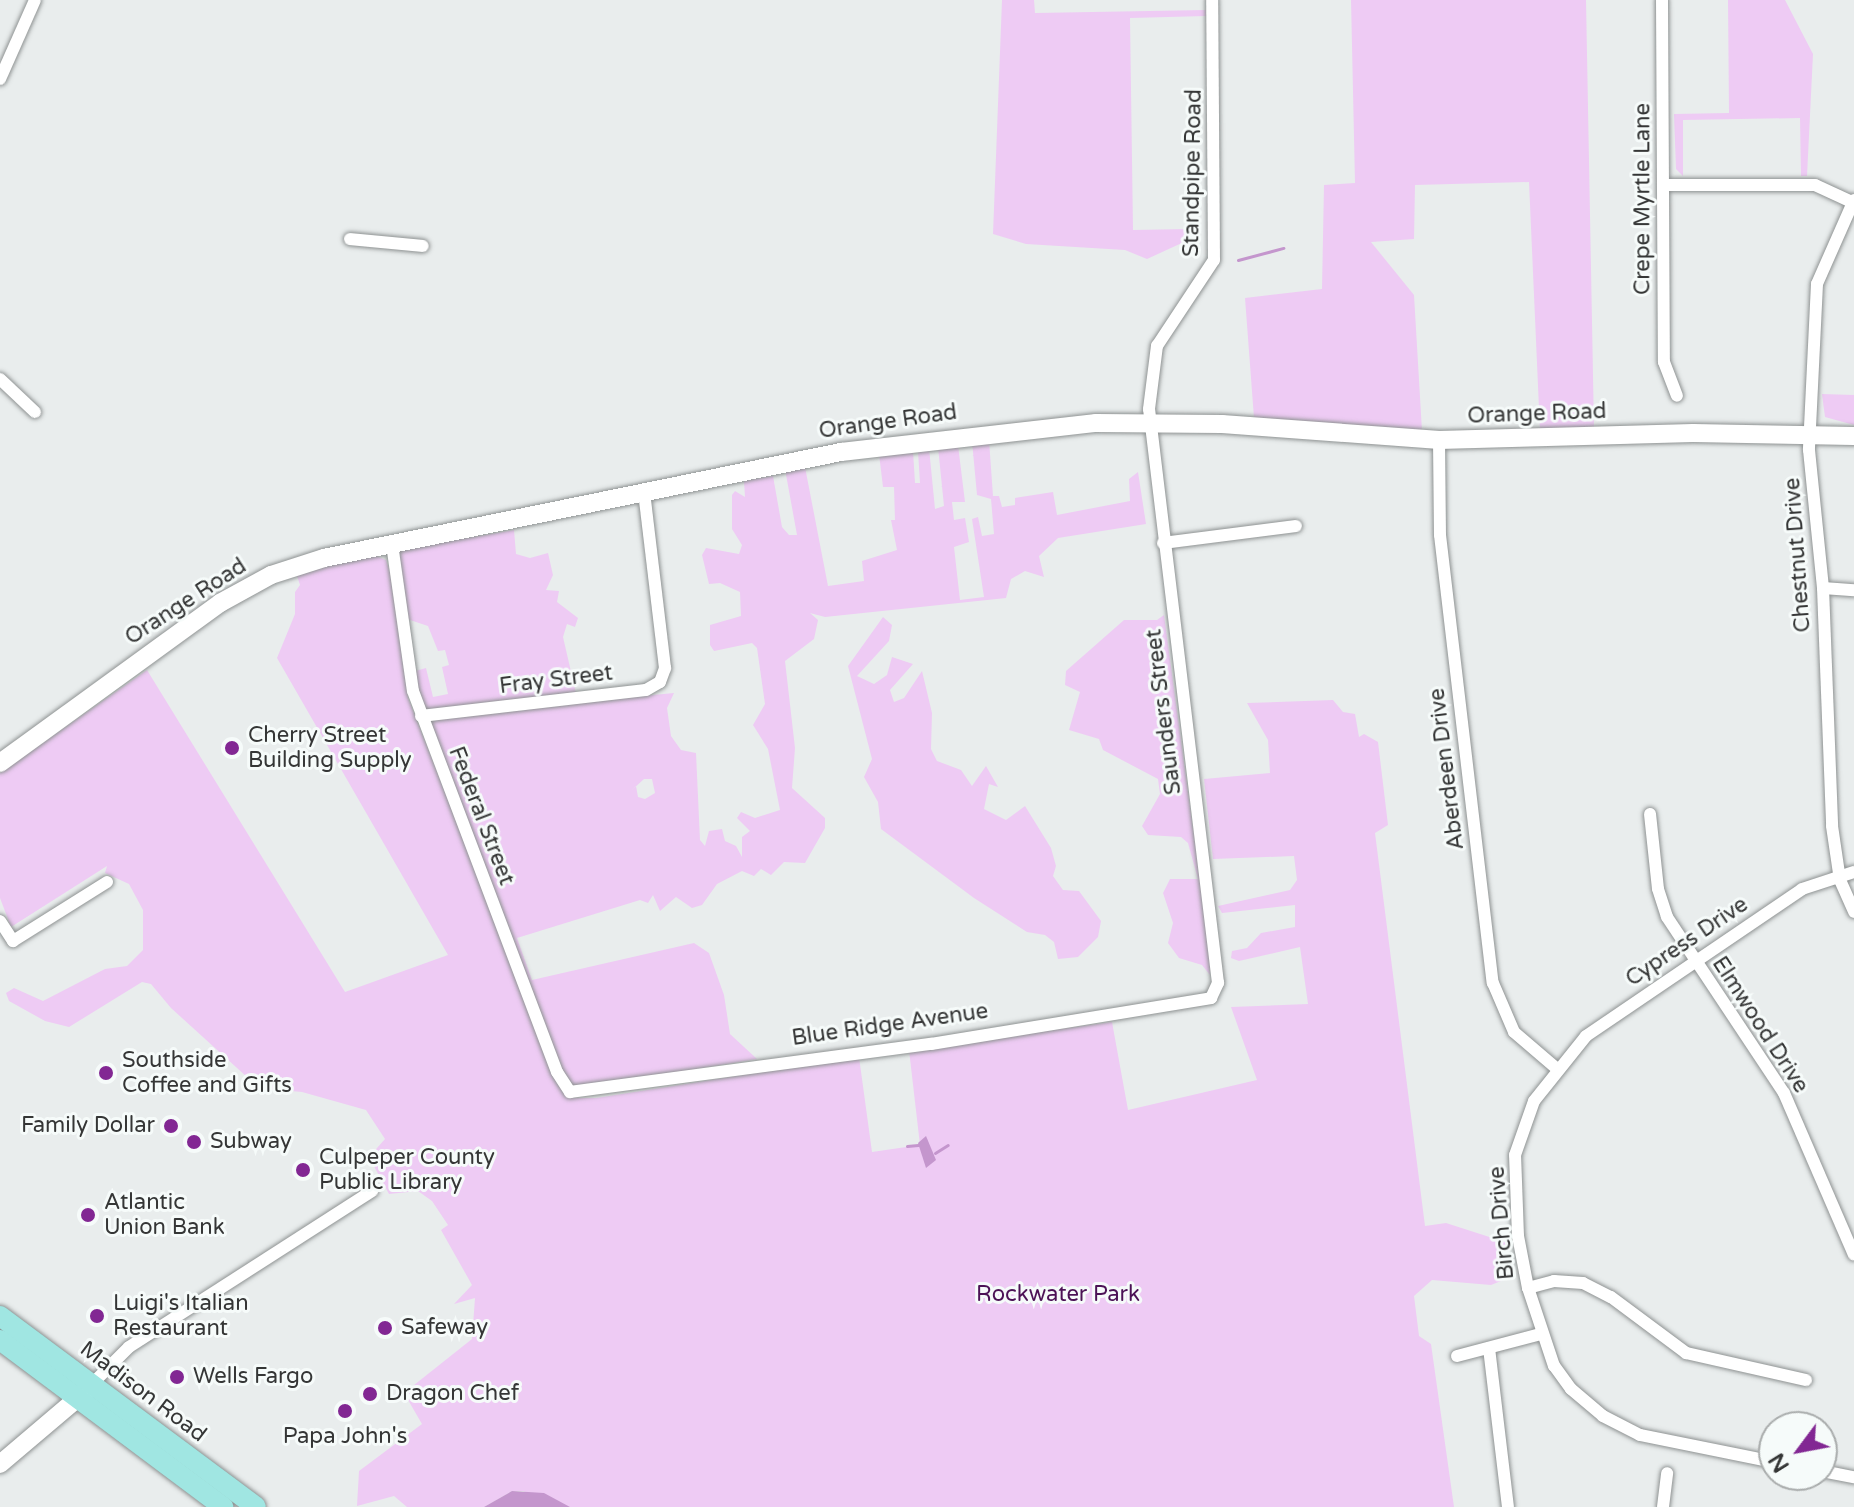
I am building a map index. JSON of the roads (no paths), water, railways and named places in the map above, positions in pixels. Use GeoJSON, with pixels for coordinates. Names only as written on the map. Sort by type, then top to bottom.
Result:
{"type":"FeatureCollection","features":[{"type":"Feature","properties":{"kind":"main road","name":"Orange Road"},"geometry":{"type":"LineString","coordinates":[[1,760],[238,591],[299,565],[644,491],[947,437],[1066,424],[1149,423],[1439,440],[1809,433],[1854,436]]}},
{"type":"Feature","properties":{"kind":"main road","name":"Madison Road"},"geometry":{"type":"LineString","coordinates":[[0,1316],[223,1507]]}},
{"type":"Feature","properties":{"kind":"main road","name":"Madison Road"},"geometry":{"type":"LineString","coordinates":[[0,1340],[86,1391],[256,1507]]}},
{"type":"Feature","properties":{"kind":"main road"},"geometry":{"type":"LineString","coordinates":[[0,1464],[86,1391]]}},
{"type":"Feature","properties":{"kind":"street"},"geometry":{"type":"LineString","coordinates":[[0,79],[35,0]]}},
{"type":"Feature","properties":{"kind":"street","name":"Standpipe Road"},"geometry":{"type":"LineString","coordinates":[[1149,423],[1157,346],[1208,275],[1216,250],[1212,0]]}},
{"type":"Feature","properties":{"kind":"street","name":"Crepe Myrtle Lane"},"geometry":{"type":"LineString","coordinates":[[1662,0],[1664,362],[1677,396]]}},
{"type":"Feature","properties":{"kind":"street"},"geometry":{"type":"LineString","coordinates":[[1665,185],[1815,185],[1854,202]]}},
{"type":"Feature","properties":{"kind":"street","name":"Chestnut Drive"},"geometry":{"type":"LineString","coordinates":[[1854,202],[1817,284],[1809,433],[1823,588],[1830,798],[1840,876],[1854,912]]}},
{"type":"Feature","properties":{"kind":"street"},"geometry":{"type":"LineString","coordinates":[[350,239],[423,246]]}},
{"type":"Feature","properties":{"kind":"street"},"geometry":{"type":"LineString","coordinates":[[0,379],[35,412]]}},
{"type":"Feature","properties":{"kind":"street","name":"Saunders Street"},"geometry":{"type":"LineString","coordinates":[[1149,423],[1218,983],[1214,995]]}},
{"type":"Feature","properties":{"kind":"street","name":"Aberdeen Drive"},"geometry":{"type":"LineString","coordinates":[[1439,440],[1440,535],[1493,983],[1514,1032],[1556,1068]]}},
{"type":"Feature","properties":{"kind":"street","name":"Fray Street"},"geometry":{"type":"LineString","coordinates":[[421,716],[646,690],[664,675],[644,491]]}},
{"type":"Feature","properties":{"kind":"street"},"geometry":{"type":"LineString","coordinates":[[1163,543],[1296,526]]}},
{"type":"Feature","properties":{"kind":"street","name":"Federal Street"},"geometry":{"type":"LineString","coordinates":[[392,544],[405,658],[421,716],[557,1072],[570,1092]]}},
{"type":"Feature","properties":{"kind":"street"},"geometry":{"type":"LineString","coordinates":[[1823,588],[1854,590]]}},
{"type":"Feature","properties":{"kind":"street","name":"Elmwood Drive"},"geometry":{"type":"LineString","coordinates":[[1650,814],[1662,903],[1692,960],[1784,1093],[1854,1255]]}},
{"type":"Feature","properties":{"kind":"street","name":"Cypress Drive"},"geometry":{"type":"LineString","coordinates":[[1556,1068],[1586,1036],[1692,960],[1802,889],[1854,872]]}},
{"type":"Feature","properties":{"kind":"street"},"geometry":{"type":"LineString","coordinates":[[0,921],[13,941],[107,882]]}},
{"type":"Feature","properties":{"kind":"street","name":"Blue Ridge Avenue"},"geometry":{"type":"LineString","coordinates":[[570,1092],[931,1044],[1202,1002],[1214,995]]}},
{"type":"Feature","properties":{"kind":"street","name":"Birch Drive"},"geometry":{"type":"LineString","coordinates":[[1556,1068],[1534,1101],[1515,1155],[1518,1236],[1528,1288],[1554,1366],[1571,1389],[1621,1426],[1660,1440],[1758,1459]]}},
{"type":"Feature","properties":{"kind":"street"},"geometry":{"type":"LineString","coordinates":[[86,1391],[129,1347],[372,1191]]}},
{"type":"Feature","properties":{"kind":"street","name":"Birch Drive"},"geometry":{"type":"LineString","coordinates":[[1528,1288],[1554,1281],[1583,1283],[1611,1297],[1686,1353],[1806,1380]]}},
{"type":"Feature","properties":{"kind":"street"},"geometry":{"type":"LineString","coordinates":[[1457,1356],[1541,1334]]}},
{"type":"Feature","properties":{"kind":"street"},"geometry":{"type":"LineString","coordinates":[[1489,1348],[1508,1507]]}},
{"type":"Feature","properties":{"kind":"street"},"geometry":{"type":"LineString","coordinates":[[1663,1507],[1667,1473]]}},
{"type":"Feature","properties":{"kind":"waterway"},"geometry":{"type":"LineString","coordinates":[[1238,260],[1283,248]]}},
{"type":"Feature","properties":{"kind":"waterway"},"geometry":{"type":"LineString","coordinates":[[907,1146],[918,1145]]}},
{"type":"Feature","properties":{"kind":"waterway"},"geometry":{"type":"LineString","coordinates":[[935,1153],[948,1145]]}},
{"type":"Feature","properties":{"kind":"place","name":"Cherry Street Building Supply"},"geometry":{"type":"Point","coordinates":[232,748]}},
{"type":"Feature","properties":{"kind":"place","name":"Southside Coffee and Gifts"},"geometry":{"type":"Point","coordinates":[106,1073]}},
{"type":"Feature","properties":{"kind":"place","name":"Family Dollar"},"geometry":{"type":"Point","coordinates":[171,1126]}},
{"type":"Feature","properties":{"kind":"place","name":"Subway"},"geometry":{"type":"Point","coordinates":[194,1142]}},
{"type":"Feature","properties":{"kind":"place","name":"Culpeper County Public Library"},"geometry":{"type":"Point","coordinates":[303,1170]}},
{"type":"Feature","properties":{"kind":"place","name":"Atlantic Union Bank"},"geometry":{"type":"Point","coordinates":[88,1215]}},
{"type":"Feature","properties":{"kind":"place","name":"Luigi's Italian Restaurant"},"geometry":{"type":"Point","coordinates":[97,1316]}},
{"type":"Feature","properties":{"kind":"place","name":"Safeway"},"geometry":{"type":"Point","coordinates":[385,1328]}},
{"type":"Feature","properties":{"kind":"place","name":"Wells Fargo"},"geometry":{"type":"Point","coordinates":[177,1377]}},
{"type":"Feature","properties":{"kind":"place","name":"Dragon Chef"},"geometry":{"type":"Point","coordinates":[370,1394]}},
{"type":"Feature","properties":{"kind":"place","name":"Papa John's"},"geometry":{"type":"Point","coordinates":[345,1411]}},
{"type":"Feature","properties":{"kind":"park label","name":"Rockwater Park"},"geometry":{"type":"Point","coordinates":[1058,1295]}}]}
